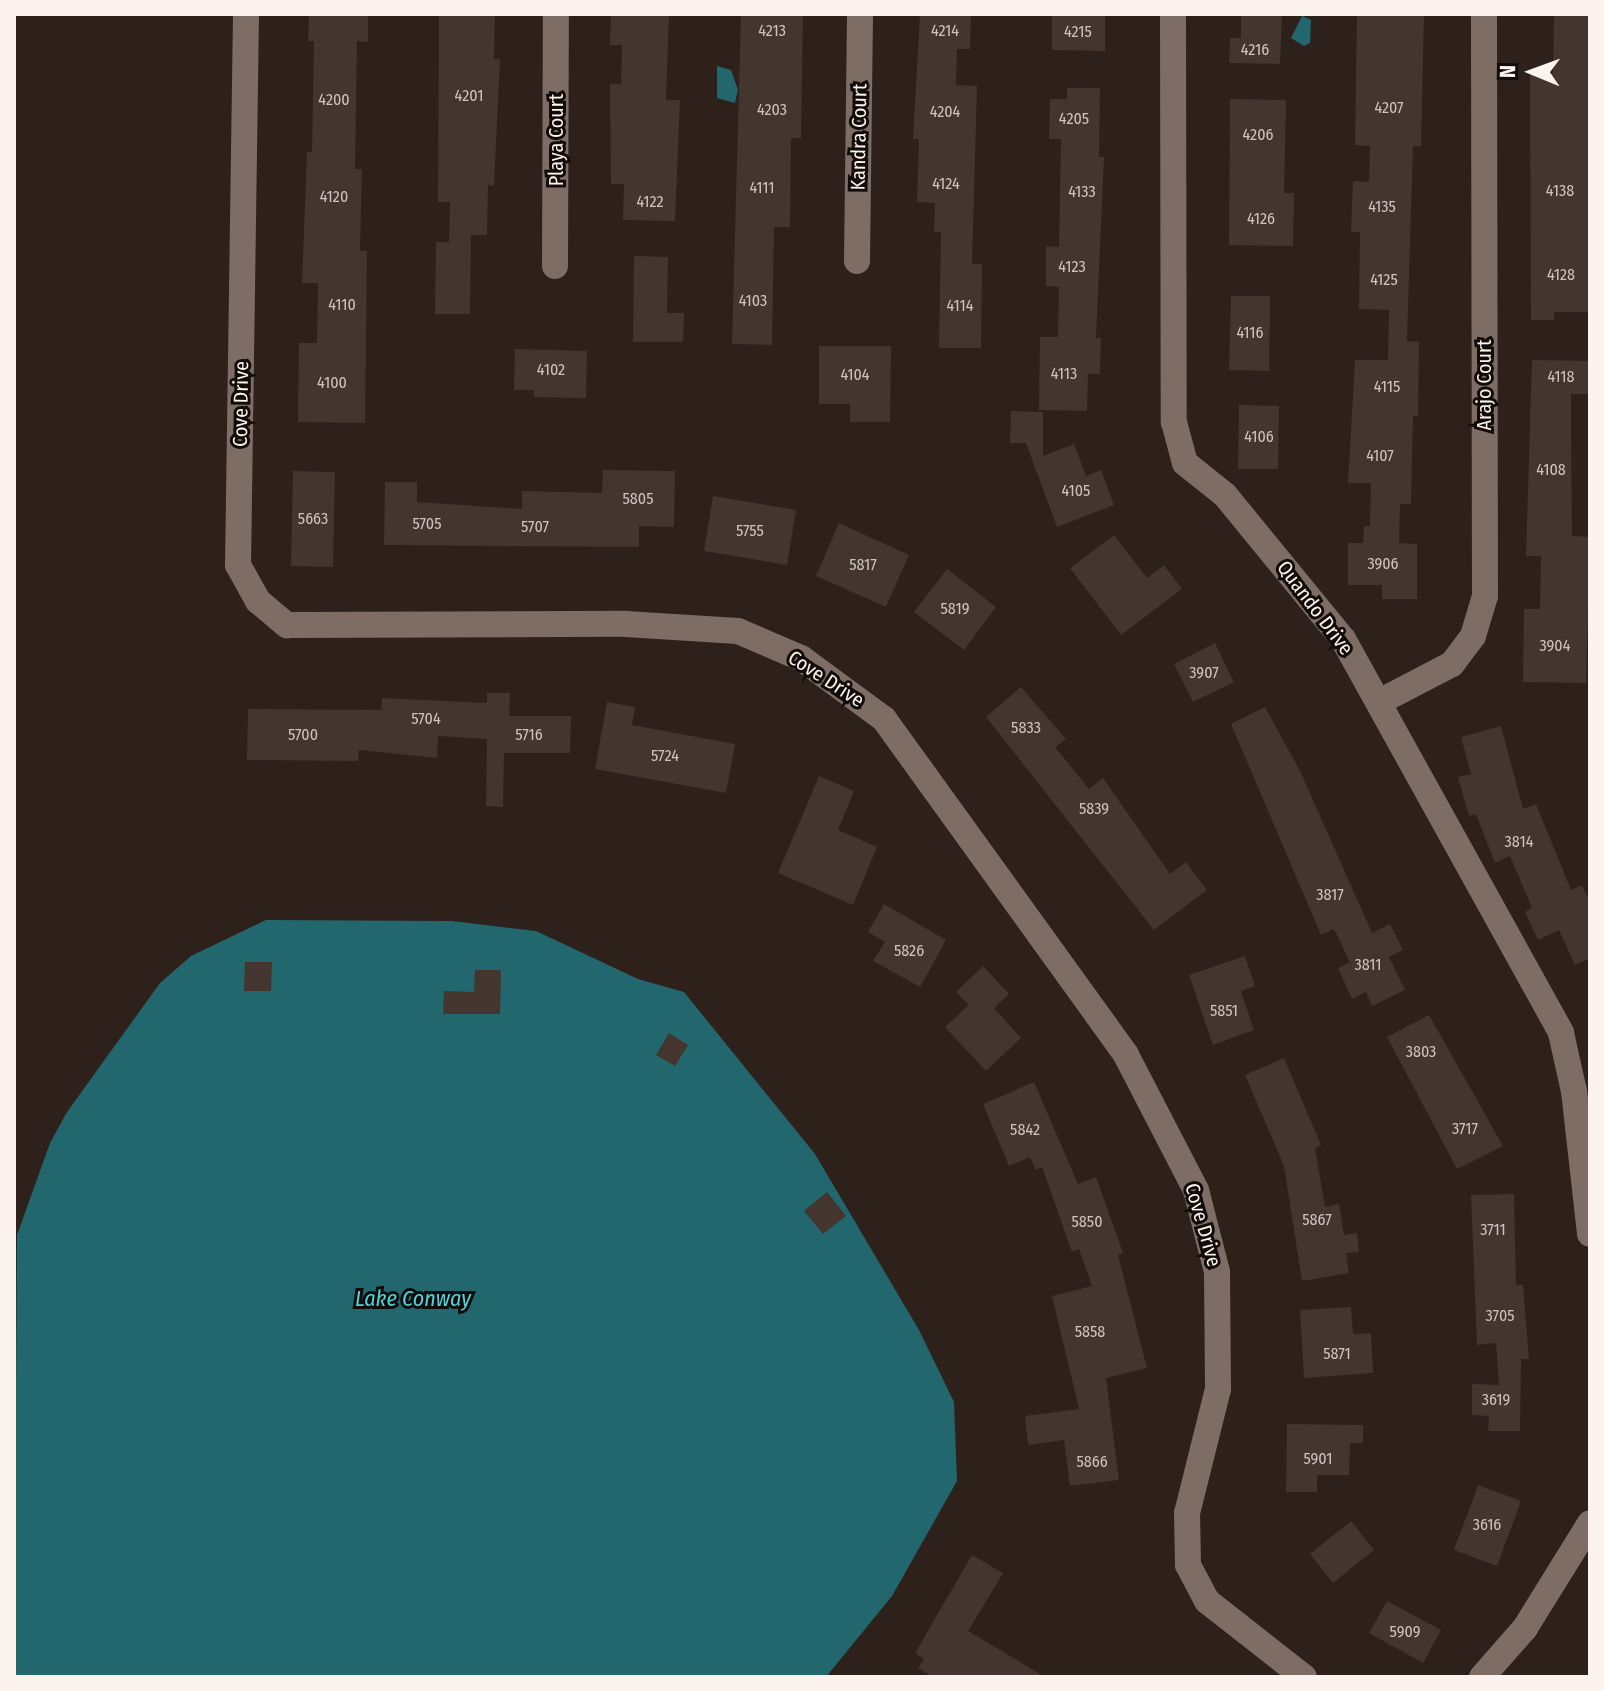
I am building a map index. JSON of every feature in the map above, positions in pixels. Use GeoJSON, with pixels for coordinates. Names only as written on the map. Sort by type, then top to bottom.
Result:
{"type":"FeatureCollection","features":[{"type":"Feature","properties":{"kind":"street","name":"Cove Drive"},"geometry":{"type":"LineString","coordinates":[[246,14],[238,565],[258,601],[287,625],[626,624],[738,631],[801,658],[884,719],[1126,1055],[1196,1190],[1217,1272],[1218,1389],[1187,1513],[1188,1565],[1207,1601],[1304,1677]]}},
{"type":"Feature","properties":{"kind":"street","name":"Playa Court"},"geometry":{"type":"LineString","coordinates":[[555,266],[556,14]]}},
{"type":"Feature","properties":{"kind":"street","name":"Kandra Court"},"geometry":{"type":"LineString","coordinates":[[857,261],[860,14]]}},
{"type":"Feature","properties":{"kind":"street","name":"Quando Drive"},"geometry":{"type":"LineString","coordinates":[[1173,14],[1174,422],[1185,463],[1225,495],[1343,639],[1561,1033],[1582,1087],[1590,1234]]}},
{"type":"Feature","properties":{"kind":"street","name":"Arajo Court"},"geometry":{"type":"LineString","coordinates":[[1379,702],[1452,664],[1473,636],[1485,596],[1484,14]]}},
{"type":"Feature","properties":{"kind":"street"},"geometry":{"type":"LineString","coordinates":[[1482,1677],[1525,1628],[1590,1523]]}},
{"type":"Feature","properties":{"kind":"water"},"geometry":{"type":"Polygon","coordinates":[[[1302,16],[1311,20],[1310,43],[1304,46],[1291,38],[1302,16]]]}},
{"type":"Feature","properties":{"kind":"water"},"geometry":{"type":"Polygon","coordinates":[[[717,66],[731,70],[738,90],[735,103],[717,98],[717,66]]]}},
{"type":"Feature","properties":{"kind":"water","name":"Lake Conway"},"geometry":{"type":"Polygon","coordinates":[[[266,920],[452,921],[536,931],[638,979],[684,992],[815,1154],[919,1330],[954,1402],[957,1481],[892,1596],[826,1677],[14,1677],[17,1235],[50,1143],[67,1112],[160,983],[191,956],[266,920]]]}},
{"type":"Feature","properties":{"kind":"building"},"geometry":{"type":"Polygon","coordinates":[[[309,14],[368,14],[368,42],[357,41],[355,169],[362,169],[360,251],[367,251],[365,423],[298,422],[299,343],[317,343],[318,283],[302,283],[307,152],[312,152],[314,41],[308,41],[309,14]]]}},
{"type":"Feature","properties":{"kind":"building"},"geometry":{"type":"Polygon","coordinates":[[[439,14],[495,14],[494,59],[500,59],[494,186],[488,185],[487,235],[471,235],[470,314],[435,314],[436,242],[449,242],[450,202],[438,202],[439,14]]]}},
{"type":"Feature","properties":{"kind":"building"},"geometry":{"type":"Polygon","coordinates":[[[611,14],[669,14],[666,100],[680,100],[675,221],[623,220],[624,184],[611,184],[610,84],[621,84],[622,45],[610,45],[611,14]]]}},
{"type":"Feature","properties":{"kind":"building"},"geometry":{"type":"Polygon","coordinates":[[[741,14],[803,14],[801,138],[791,138],[790,227],[774,227],[772,345],[732,344],[741,14]]]}},
{"type":"Feature","properties":{"kind":"building"},"geometry":{"type":"Polygon","coordinates":[[[920,14],[971,14],[970,49],[957,49],[956,85],[977,86],[972,264],[982,264],[981,348],[939,348],[941,232],[934,232],[935,203],[917,202],[919,139],[913,139],[920,14]]]}},
{"type":"Feature","properties":{"kind":"building"},"geometry":{"type":"Polygon","coordinates":[[[1052,14],[1105,14],[1105,51],[1052,50],[1052,14]]]}},
{"type":"Feature","properties":{"kind":"building"},"geometry":{"type":"Polygon","coordinates":[[[1241,14],[1282,14],[1280,64],[1229,63],[1230,38],[1241,38],[1241,14]]]}},
{"type":"Feature","properties":{"kind":"building"},"geometry":{"type":"Polygon","coordinates":[[[1357,14],[1424,14],[1421,146],[1413,146],[1407,341],[1419,342],[1418,416],[1413,416],[1411,504],[1400,504],[1399,543],[1417,544],[1417,599],[1382,599],[1382,585],[1348,585],[1348,543],[1363,543],[1364,526],[1370,526],[1371,483],[1348,483],[1355,360],[1388,360],[1389,310],[1359,309],[1360,232],[1351,232],[1353,181],[1369,182],[1370,146],[1355,145],[1357,14]]]}},
{"type":"Feature","properties":{"kind":"building"},"geometry":{"type":"Polygon","coordinates":[[[1554,14],[1590,14],[1590,312],[1554,312],[1554,320],[1531,320],[1530,73],[1553,73],[1554,14]]]}},
{"type":"Feature","properties":{"kind":"building"},"geometry":{"type":"Polygon","coordinates":[[[1067,88],[1100,88],[1099,157],[1104,157],[1096,338],[1101,338],[1100,374],[1088,374],[1087,411],[1039,410],[1040,337],[1058,337],[1059,287],[1046,286],[1046,246],[1059,247],[1061,139],[1049,139],[1050,99],[1067,99],[1067,88]]]}},
{"type":"Feature","properties":{"kind":"building"},"geometry":{"type":"Polygon","coordinates":[[[1230,99],[1286,100],[1284,193],[1294,193],[1293,246],[1229,245],[1230,99]]]}},
{"type":"Feature","properties":{"kind":"building"},"geometry":{"type":"Polygon","coordinates":[[[634,256],[668,257],[667,313],[684,313],[683,342],[633,342],[634,256]]]}},
{"type":"Feature","properties":{"kind":"building"},"geometry":{"type":"Polygon","coordinates":[[[1231,296],[1270,296],[1269,371],[1229,370],[1231,296]]]}},
{"type":"Feature","properties":{"kind":"building"},"geometry":{"type":"Polygon","coordinates":[[[819,346],[891,346],[890,422],[850,422],[850,404],[819,404],[819,346]]]}},
{"type":"Feature","properties":{"kind":"building"},"geometry":{"type":"Polygon","coordinates":[[[515,349],[587,351],[586,398],[534,397],[534,390],[514,390],[515,349]]]}},
{"type":"Feature","properties":{"kind":"building"},"geometry":{"type":"Polygon","coordinates":[[[1532,360],[1590,361],[1590,394],[1571,394],[1572,536],[1590,537],[1586,683],[1523,682],[1524,609],[1540,609],[1541,556],[1526,556],[1532,360]]]}},
{"type":"Feature","properties":{"kind":"building"},"geometry":{"type":"Polygon","coordinates":[[[1239,405],[1279,406],[1278,469],[1238,469],[1239,405]]]}},
{"type":"Feature","properties":{"kind":"building"},"geometry":{"type":"Polygon","coordinates":[[[1011,411],[1043,412],[1043,456],[1074,444],[1086,476],[1101,470],[1114,505],[1057,527],[1026,443],[1010,443],[1011,411]]]}},
{"type":"Feature","properties":{"kind":"building"},"geometry":{"type":"Polygon","coordinates":[[[603,470],[675,471],[674,527],[639,526],[639,547],[384,545],[385,482],[417,482],[417,502],[522,509],[522,491],[602,493],[603,470]]]}},
{"type":"Feature","properties":{"kind":"building"},"geometry":{"type":"Polygon","coordinates":[[[293,471],[335,472],[333,567],[291,566],[293,471]]]}},
{"type":"Feature","properties":{"kind":"building"},"geometry":{"type":"Polygon","coordinates":[[[713,496],[796,510],[787,565],[704,551],[713,496]]]}},
{"type":"Feature","properties":{"kind":"building"},"geometry":{"type":"Polygon","coordinates":[[[839,523],[909,555],[886,607],[816,576],[839,523]]]}},
{"type":"Feature","properties":{"kind":"building"},"geometry":{"type":"Polygon","coordinates":[[[1114,535],[1147,578],[1164,565],[1182,589],[1121,635],[1070,568],[1114,535]]]}},
{"type":"Feature","properties":{"kind":"building"},"geometry":{"type":"Polygon","coordinates":[[[947,569],[996,607],[964,650],[914,612],[947,569]]]}},
{"type":"Feature","properties":{"kind":"building"},"geometry":{"type":"Polygon","coordinates":[[[1215,643],[1234,682],[1193,702],[1174,664],[1215,643]]]}},
{"type":"Feature","properties":{"kind":"building"},"geometry":{"type":"Polygon","coordinates":[[[1021,687],[1066,739],[1055,747],[1089,789],[1103,778],[1170,874],[1186,862],[1207,890],[1154,930],[986,717],[1021,687]]]}},
{"type":"Feature","properties":{"kind":"building"},"geometry":{"type":"Polygon","coordinates":[[[487,693],[510,693],[509,716],[571,716],[570,753],[504,753],[503,807],[486,806],[487,739],[438,736],[437,758],[359,750],[358,761],[247,760],[248,709],[381,710],[382,698],[487,703],[487,693]]]}},
{"type":"Feature","properties":{"kind":"building"},"geometry":{"type":"Polygon","coordinates":[[[607,702],[635,707],[632,725],[735,744],[726,793],[595,769],[607,702]]]}},
{"type":"Feature","properties":{"kind":"building"},"geometry":{"type":"Polygon","coordinates":[[[1265,707],[1300,771],[1372,933],[1390,924],[1403,950],[1389,957],[1405,990],[1372,1006],[1366,992],[1352,999],[1338,968],[1350,962],[1334,929],[1321,935],[1231,724],[1265,707]]]}},
{"type":"Feature","properties":{"kind":"building"},"geometry":{"type":"Polygon","coordinates":[[[1501,726],[1523,809],[1536,804],[1571,890],[1582,885],[1590,903],[1590,958],[1575,965],[1559,930],[1538,940],[1525,912],[1532,908],[1510,856],[1495,863],[1476,814],[1469,816],[1458,777],[1471,774],[1461,737],[1501,726]]]}},
{"type":"Feature","properties":{"kind":"building"},"geometry":{"type":"Polygon","coordinates":[[[819,776],[854,791],[838,830],[877,847],[853,905],[778,873],[819,776]]]}},
{"type":"Feature","properties":{"kind":"building"},"geometry":{"type":"Polygon","coordinates":[[[884,904],[946,940],[920,987],[873,961],[885,942],[868,932],[884,904]]]}},
{"type":"Feature","properties":{"kind":"building"},"geometry":{"type":"Polygon","coordinates":[[[1245,956],[1255,986],[1241,991],[1254,1030],[1213,1045],[1189,975],[1245,956]]]}},
{"type":"Feature","properties":{"kind":"building"},"geometry":{"type":"Polygon","coordinates":[[[245,962],[272,962],[271,991],[244,991],[245,962]]]}},
{"type":"Feature","properties":{"kind":"building"},"geometry":{"type":"Polygon","coordinates":[[[983,966],[1009,994],[994,1008],[1021,1038],[986,1071],[945,1027],[969,1005],[956,992],[983,966]]]}},
{"type":"Feature","properties":{"kind":"building"},"geometry":{"type":"Polygon","coordinates":[[[475,970],[501,970],[500,1014],[443,1014],[444,991],[474,992],[475,970]]]}},
{"type":"Feature","properties":{"kind":"building"},"geometry":{"type":"Polygon","coordinates":[[[1429,1015],[1503,1146],[1457,1169],[1387,1037],[1429,1015]]]}},
{"type":"Feature","properties":{"kind":"building"},"geometry":{"type":"Polygon","coordinates":[[[669,1033],[688,1045],[675,1066],[656,1055],[669,1033]]]}},
{"type":"Feature","properties":{"kind":"building"},"geometry":{"type":"Polygon","coordinates":[[[1284,1058],[1321,1145],[1315,1148],[1325,1207],[1339,1204],[1344,1235],[1357,1233],[1359,1252],[1346,1253],[1349,1273],[1302,1281],[1284,1166],[1245,1075],[1284,1058]]]}},
{"type":"Feature","properties":{"kind":"building"},"geometry":{"type":"Polygon","coordinates":[[[1034,1082],[1078,1184],[1096,1177],[1123,1253],[1118,1255],[1147,1368],[1106,1378],[1119,1480],[1070,1486],[1064,1440],[1028,1445],[1025,1416],[1079,1409],[1052,1296],[1092,1286],[1079,1249],[1072,1252],[1042,1167],[1036,1170],[1030,1157],[1009,1166],[983,1104],[1034,1082]]]}},
{"type":"Feature","properties":{"kind":"building"},"geometry":{"type":"Polygon","coordinates":[[[827,1192],[846,1216],[823,1234],[804,1211],[827,1192]]]}},
{"type":"Feature","properties":{"kind":"building"},"geometry":{"type":"Polygon","coordinates":[[[1514,1194],[1516,1285],[1523,1285],[1529,1359],[1521,1359],[1520,1431],[1488,1431],[1489,1416],[1472,1415],[1472,1384],[1499,1385],[1496,1343],[1477,1345],[1471,1195],[1514,1194]]]}},
{"type":"Feature","properties":{"kind":"building"},"geometry":{"type":"Polygon","coordinates":[[[1351,1307],[1353,1334],[1371,1333],[1373,1373],[1304,1378],[1300,1310],[1351,1307]]]}},
{"type":"Feature","properties":{"kind":"building"},"geometry":{"type":"Polygon","coordinates":[[[1287,1424],[1363,1425],[1363,1443],[1350,1443],[1349,1475],[1317,1475],[1317,1492],[1286,1492],[1287,1424]]]}},
{"type":"Feature","properties":{"kind":"building"},"geometry":{"type":"Polygon","coordinates":[[[1478,1485],[1521,1501],[1497,1566],[1454,1550],[1478,1485]]]}},
{"type":"Feature","properties":{"kind":"building"},"geometry":{"type":"Polygon","coordinates":[[[1351,1521],[1374,1550],[1333,1583],[1310,1554],[1351,1521]]]}},
{"type":"Feature","properties":{"kind":"building"},"geometry":{"type":"Polygon","coordinates":[[[972,1555],[1003,1573],[968,1631],[1045,1677],[933,1677],[918,1668],[924,1659],[915,1653],[972,1555]]]}},
{"type":"Feature","properties":{"kind":"building"},"geometry":{"type":"Polygon","coordinates":[[[1387,1601],[1441,1630],[1423,1663],[1369,1633],[1387,1601]]]}}]}
